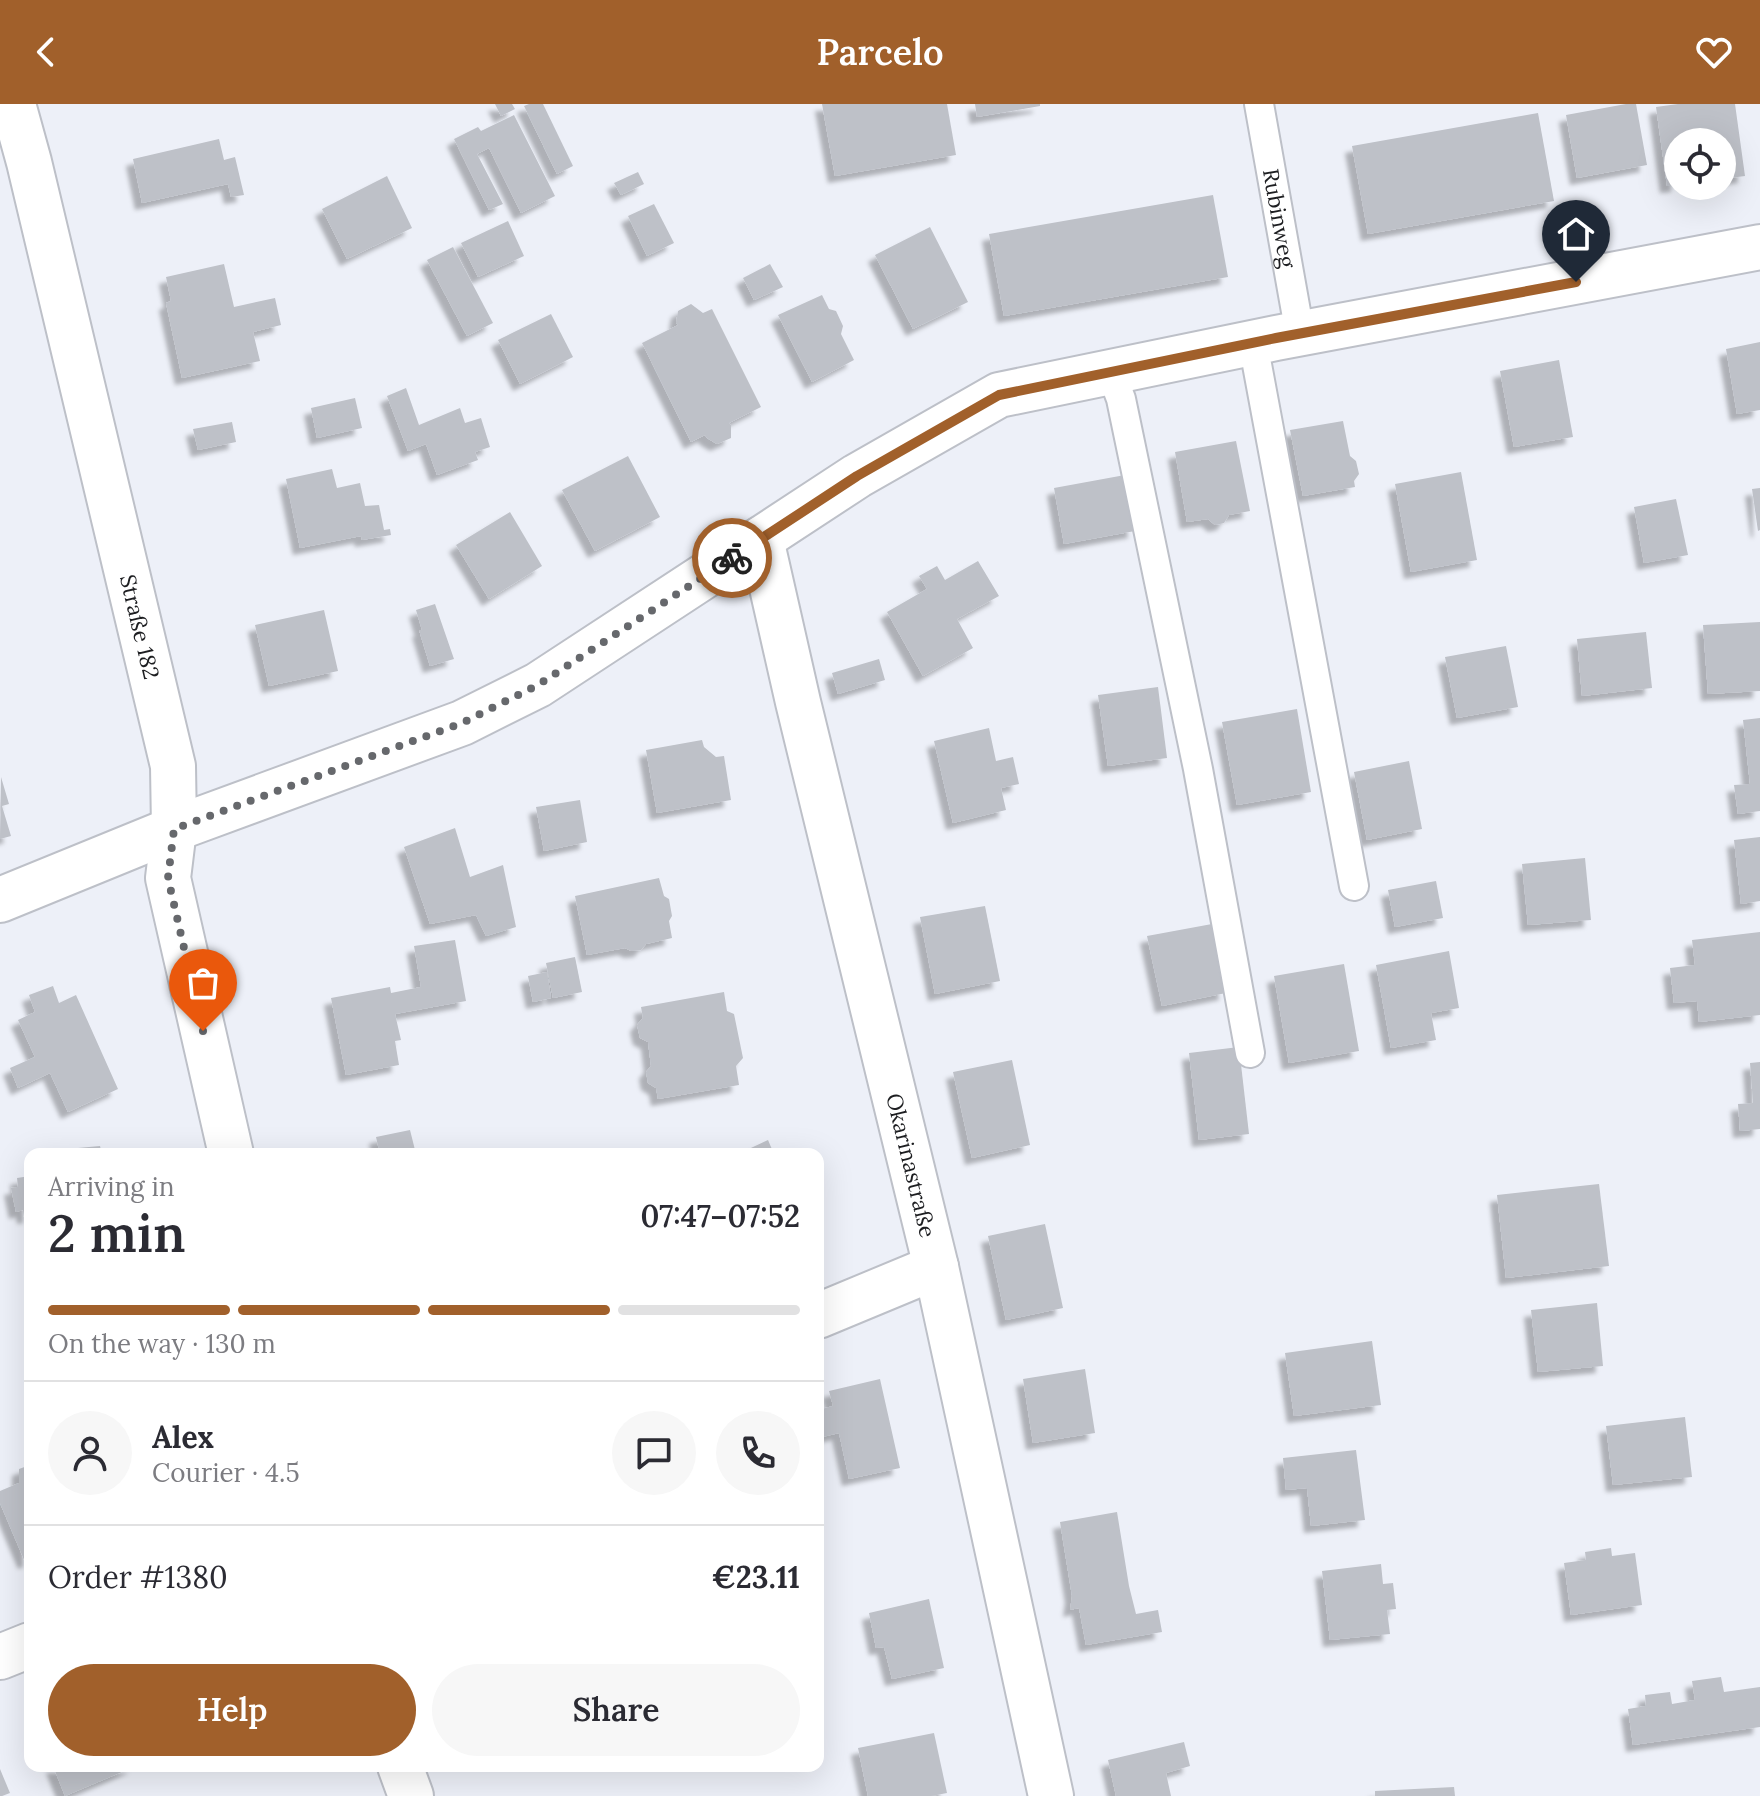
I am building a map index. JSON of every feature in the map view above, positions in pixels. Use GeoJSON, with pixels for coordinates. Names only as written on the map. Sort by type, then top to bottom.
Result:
{"type":"FeatureCollection","features":[{"type":"Feature","properties":{"kind":"street","name":"Straße 182"},"geometry":{"type":"LineString","coordinates":[[13,104],[173,766],[174,829],[168,878],[230,1148]]}},
{"type":"Feature","properties":{"kind":"street"},"geometry":{"type":"LineString","coordinates":[[0,900],[174,829],[462,723],[550,677],[857,476],[999,395],[1253,343],[1760,247]]}},
{"type":"Feature","properties":{"kind":"street","name":"Okarinastraße"},"geometry":{"type":"LineString","coordinates":[[761,539],[936,1267],[1051,1796]]}},
{"type":"Feature","properties":{"kind":"street"},"geometry":{"type":"LineString","coordinates":[[824,1314],[936,1267]]}},
{"type":"Feature","properties":{"kind":"street"},"geometry":{"type":"LineString","coordinates":[[0,1657],[24,1647]]}},
{"type":"Feature","properties":{"kind":"street"},"geometry":{"type":"LineString","coordinates":[[402,1772],[411,1796]]}},
{"type":"Feature","properties":{"kind":"lane","name":"Rubinweg"},"geometry":{"type":"LineString","coordinates":[[1259,104],[1300,334]]}},
{"type":"Feature","properties":{"kind":"lane"},"geometry":{"type":"LineString","coordinates":[[1253,343],[1354,886]]}},
{"type":"Feature","properties":{"kind":"lane"},"geometry":{"type":"LineString","coordinates":[[1111,372],[1121,399],[1198,769],[1250,1053]]}},
{"type":"Feature","properties":{"kind":"building"},"geometry":{"type":"Polygon","coordinates":[[[495,104],[512,104],[515,109],[501,116],[495,104]]]}},
{"type":"Feature","properties":{"kind":"building"},"geometry":{"type":"Polygon","coordinates":[[[543,104],[573,166],[557,174],[524,106],[543,104]]]}},
{"type":"Feature","properties":{"kind":"building"},"geometry":{"type":"Polygon","coordinates":[[[822,104],[947,104],[956,155],[835,176],[822,104]]]}},
{"type":"Feature","properties":{"kind":"building"},"geometry":{"type":"Polygon","coordinates":[[[975,104],[1040,104],[1040,106],[977,117],[975,104]]]}},
{"type":"Feature","properties":{"kind":"building"},"geometry":{"type":"Polygon","coordinates":[[[1636,104],[1647,165],[1577,178],[1566,115],[1636,104]]]}},
{"type":"Feature","properties":{"kind":"building"},"geometry":{"type":"Polygon","coordinates":[[[1735,104],[1745,176],[1736,177],[1736,128],[1664,128],[1664,164],[1656,107],[1735,104]]]}},
{"type":"Feature","properties":{"kind":"building"},"geometry":{"type":"Polygon","coordinates":[[[1538,113],[1554,201],[1368,234],[1352,146],[1538,113]]]}},
{"type":"Feature","properties":{"kind":"building"},"geometry":{"type":"Polygon","coordinates":[[[514,115],[555,196],[521,213],[489,148],[477,154],[503,204],[489,210],[454,139],[478,127],[481,131],[514,115]]]}},
{"type":"Feature","properties":{"kind":"building"},"geometry":{"type":"Polygon","coordinates":[[[219,139],[224,160],[235,157],[244,195],[231,197],[228,184],[142,203],[133,159],[219,139]]]}},
{"type":"Feature","properties":{"kind":"building"},"geometry":{"type":"Polygon","coordinates":[[[638,172],[644,184],[621,195],[614,183],[638,172]]]}},
{"type":"Feature","properties":{"kind":"building"},"geometry":{"type":"Polygon","coordinates":[[[387,176],[412,228],[347,259],[322,209],[387,176]]]}},
{"type":"Feature","properties":{"kind":"building"},"geometry":{"type":"Polygon","coordinates":[[[1213,195],[1228,277],[1004,316],[989,234],[1213,195]]]}},
{"type":"Feature","properties":{"kind":"building"},"geometry":{"type":"Polygon","coordinates":[[[654,204],[674,243],[647,256],[628,216],[654,204]]]}},
{"type":"Feature","properties":{"kind":"building"},"geometry":{"type":"Polygon","coordinates":[[[508,221],[524,256],[478,277],[461,243],[508,221]]]}},
{"type":"Feature","properties":{"kind":"building"},"geometry":{"type":"Polygon","coordinates":[[[930,227],[968,302],[913,329],[875,255],[930,227]]]}},
{"type":"Feature","properties":{"kind":"building"},"geometry":{"type":"Polygon","coordinates":[[[453,247],[493,323],[467,336],[427,260],[453,247]]]}},
{"type":"Feature","properties":{"kind":"building"},"geometry":{"type":"Polygon","coordinates":[[[224,264],[234,307],[275,298],[281,325],[253,332],[260,361],[182,378],[166,303],[171,301],[166,277],[224,264]]]}},
{"type":"Feature","properties":{"kind":"building"},"geometry":{"type":"Polygon","coordinates":[[[770,264],[783,287],[754,300],[743,278],[770,264]]]}},
{"type":"Feature","properties":{"kind":"building"},"geometry":{"type":"Polygon","coordinates":[[[822,295],[829,309],[836,311],[843,326],[841,334],[854,360],[812,382],[778,315],[822,295]]]}},
{"type":"Feature","properties":{"kind":"building"},"geometry":{"type":"Polygon","coordinates":[[[691,304],[703,313],[712,309],[761,407],[729,423],[731,438],[717,444],[705,435],[691,442],[642,343],[678,325],[678,311],[691,304]]]}},
{"type":"Feature","properties":{"kind":"building"},"geometry":{"type":"Polygon","coordinates":[[[551,314],[573,357],[520,384],[498,340],[551,314]]]}},
{"type":"Feature","properties":{"kind":"building"},"geometry":{"type":"Polygon","coordinates":[[[1760,342],[1760,410],[1737,414],[1726,349],[1760,342]]]}},
{"type":"Feature","properties":{"kind":"building"},"geometry":{"type":"Polygon","coordinates":[[[1559,360],[1573,437],[1514,447],[1500,371],[1559,360]]]}},
{"type":"Feature","properties":{"kind":"building"},"geometry":{"type":"Polygon","coordinates":[[[406,388],[419,425],[460,408],[465,423],[481,418],[490,447],[475,452],[478,460],[437,475],[426,444],[408,451],[387,396],[406,388]]]}},
{"type":"Feature","properties":{"kind":"building"},"geometry":{"type":"Polygon","coordinates":[[[355,398],[362,428],[317,438],[311,408],[355,398]]]}},
{"type":"Feature","properties":{"kind":"building"},"geometry":{"type":"Polygon","coordinates":[[[1343,421],[1350,456],[1356,461],[1359,474],[1354,481],[1355,487],[1303,496],[1290,430],[1343,421]]]}},
{"type":"Feature","properties":{"kind":"building"},"geometry":{"type":"Polygon","coordinates":[[[232,422],[236,442],[198,450],[193,429],[232,422]]]}},
{"type":"Feature","properties":{"kind":"building"},"geometry":{"type":"Polygon","coordinates":[[[1236,441],[1250,511],[1229,515],[1224,523],[1215,525],[1208,519],[1187,522],[1175,452],[1236,441]]]}},
{"type":"Feature","properties":{"kind":"building"},"geometry":{"type":"Polygon","coordinates":[[[628,456],[660,517],[595,551],[562,490],[628,456]]]}},
{"type":"Feature","properties":{"kind":"building"},"geometry":{"type":"Polygon","coordinates":[[[332,469],[337,488],[360,483],[365,506],[379,505],[384,530],[390,529],[391,535],[362,540],[361,536],[300,548],[286,479],[332,469]]]}},
{"type":"Feature","properties":{"kind":"building"},"geometry":{"type":"Polygon","coordinates":[[[1461,472],[1477,560],[1411,572],[1395,484],[1461,472]]]}},
{"type":"Feature","properties":{"kind":"building"},"geometry":{"type":"Polygon","coordinates":[[[1125,475],[1135,531],[1064,544],[1054,488],[1125,475]]]}},
{"type":"Feature","properties":{"kind":"building"},"geometry":{"type":"Polygon","coordinates":[[[1760,488],[1760,530],[1758,531],[1752,489],[1760,488]]]}},
{"type":"Feature","properties":{"kind":"building"},"geometry":{"type":"Polygon","coordinates":[[[1676,499],[1688,555],[1644,563],[1634,507],[1676,499]]]}},
{"type":"Feature","properties":{"kind":"building"},"geometry":{"type":"Polygon","coordinates":[[[510,512],[542,566],[489,599],[456,545],[510,512]]]}},
{"type":"Feature","properties":{"kind":"building"},"geometry":{"type":"Polygon","coordinates":[[[978,561],[999,596],[957,619],[973,648],[923,676],[887,612],[927,589],[919,576],[937,566],[945,580],[978,561]]]}},
{"type":"Feature","properties":{"kind":"building"},"geometry":{"type":"Polygon","coordinates":[[[435,604],[454,659],[430,666],[416,610],[435,604]]]}},
{"type":"Feature","properties":{"kind":"building"},"geometry":{"type":"Polygon","coordinates":[[[324,610],[338,671],[269,686],[255,625],[324,610]]]}},
{"type":"Feature","properties":{"kind":"building"},"geometry":{"type":"Polygon","coordinates":[[[1760,622],[1760,691],[1708,694],[1703,625],[1760,622]]]}},
{"type":"Feature","properties":{"kind":"building"},"geometry":{"type":"Polygon","coordinates":[[[1646,632],[1652,688],[1582,696],[1577,639],[1646,632]]]}},
{"type":"Feature","properties":{"kind":"building"},"geometry":{"type":"Polygon","coordinates":[[[1506,646],[1518,707],[1457,718],[1445,657],[1506,646]]]}},
{"type":"Feature","properties":{"kind":"building"},"geometry":{"type":"Polygon","coordinates":[[[879,659],[885,680],[838,694],[832,673],[879,659]]]}},
{"type":"Feature","properties":{"kind":"building"},"geometry":{"type":"Polygon","coordinates":[[[1158,687],[1167,758],[1108,766],[1098,695],[1158,687]]]}},
{"type":"Feature","properties":{"kind":"building"},"geometry":{"type":"Polygon","coordinates":[[[1297,709],[1311,792],[1237,805],[1222,722],[1297,709]]]}},
{"type":"Feature","properties":{"kind":"building"},"geometry":{"type":"Polygon","coordinates":[[[1760,718],[1760,811],[1738,814],[1734,785],[1750,784],[1743,720],[1760,718]]]}},
{"type":"Feature","properties":{"kind":"building"},"geometry":{"type":"Polygon","coordinates":[[[989,728],[996,761],[1013,757],[1019,784],[1001,788],[1006,810],[953,823],[934,741],[989,728]]]}},
{"type":"Feature","properties":{"kind":"building"},"geometry":{"type":"Polygon","coordinates":[[[702,740],[704,747],[716,757],[724,756],[731,800],[657,813],[646,750],[702,740]]]}},
{"type":"Feature","properties":{"kind":"building"},"geometry":{"type":"Polygon","coordinates":[[[1409,761],[1422,829],[1367,840],[1354,772],[1409,761]]]}},
{"type":"Feature","properties":{"kind":"building"},"geometry":{"type":"Polygon","coordinates":[[[1,777],[9,804],[2,806],[11,836],[0,839],[1,777]]]}},
{"type":"Feature","properties":{"kind":"building"},"geometry":{"type":"Polygon","coordinates":[[[580,800],[587,842],[544,851],[536,807],[580,800]]]}},
{"type":"Feature","properties":{"kind":"building"},"geometry":{"type":"Polygon","coordinates":[[[455,828],[470,877],[503,865],[516,927],[486,936],[476,915],[430,924],[404,847],[455,828]]]}},
{"type":"Feature","properties":{"kind":"building"},"geometry":{"type":"Polygon","coordinates":[[[1760,837],[1760,901],[1741,904],[1734,840],[1760,837]]]}},
{"type":"Feature","properties":{"kind":"building"},"geometry":{"type":"Polygon","coordinates":[[[1585,858],[1591,920],[1528,925],[1522,864],[1585,858]]]}},
{"type":"Feature","properties":{"kind":"building"},"geometry":{"type":"Polygon","coordinates":[[[659,878],[664,896],[669,899],[672,938],[646,944],[641,950],[625,948],[587,955],[575,896],[659,878]]]}},
{"type":"Feature","properties":{"kind":"building"},"geometry":{"type":"Polygon","coordinates":[[[1436,881],[1443,918],[1395,927],[1388,890],[1436,881]]]}},
{"type":"Feature","properties":{"kind":"building"},"geometry":{"type":"Polygon","coordinates":[[[985,906],[1000,981],[935,994],[920,917],[985,906]]]}},
{"type":"Feature","properties":{"kind":"building"},"geometry":{"type":"Polygon","coordinates":[[[1212,924],[1226,993],[1162,1006],[1147,936],[1212,924]]]}},
{"type":"Feature","properties":{"kind":"building"},"geometry":{"type":"Polygon","coordinates":[[[1760,932],[1760,1015],[1699,1022],[1697,1001],[1674,1003],[1670,968],[1695,965],[1692,940],[1760,932]]]}},
{"type":"Feature","properties":{"kind":"building"},"geometry":{"type":"Polygon","coordinates":[[[455,940],[466,1001],[395,1014],[401,1040],[395,1041],[399,1065],[346,1075],[331,998],[390,987],[391,993],[421,987],[414,946],[455,940]]]}},
{"type":"Feature","properties":{"kind":"building"},"geometry":{"type":"Polygon","coordinates":[[[1449,951],[1459,1008],[1431,1013],[1436,1040],[1391,1048],[1376,965],[1449,951]]]}},
{"type":"Feature","properties":{"kind":"building"},"geometry":{"type":"Polygon","coordinates":[[[575,957],[582,992],[553,998],[546,963],[575,957]]]}},
{"type":"Feature","properties":{"kind":"building"},"geometry":{"type":"Polygon","coordinates":[[[1344,964],[1359,1051],[1289,1063],[1274,976],[1344,964]]]}},
{"type":"Feature","properties":{"kind":"building"},"geometry":{"type":"Polygon","coordinates":[[[547,972],[551,998],[533,1002],[528,976],[547,972]]]}},
{"type":"Feature","properties":{"kind":"building"},"geometry":{"type":"Polygon","coordinates":[[[53,986],[59,1003],[76,995],[118,1089],[68,1112],[50,1073],[18,1088],[10,1068],[35,1057],[18,1020],[35,1012],[29,995],[53,986]]]}},
{"type":"Feature","properties":{"kind":"building"},"geometry":{"type":"Polygon","coordinates":[[[724,992],[727,1011],[734,1014],[743,1058],[736,1066],[739,1085],[658,1099],[656,1088],[648,1083],[646,1072],[651,1066],[648,1042],[640,1038],[637,1025],[643,1018],[641,1007],[724,992]]]}},
{"type":"Feature","properties":{"kind":"building"},"geometry":{"type":"Polygon","coordinates":[[[1239,1047],[1249,1134],[1199,1140],[1189,1053],[1239,1047]]]}},
{"type":"Feature","properties":{"kind":"building"},"geometry":{"type":"Polygon","coordinates":[[[1012,1060],[1030,1145],[972,1158],[953,1072],[1012,1060]]]}},
{"type":"Feature","properties":{"kind":"building"},"geometry":{"type":"Polygon","coordinates":[[[1760,1062],[1760,1129],[1740,1131],[1738,1104],[1753,1103],[1750,1063],[1760,1062]]]}},
{"type":"Feature","properties":{"kind":"building"},"geometry":{"type":"Polygon","coordinates":[[[410,1130],[414,1148],[379,1148],[376,1137],[410,1130]]]}},
{"type":"Feature","properties":{"kind":"building"},"geometry":{"type":"Polygon","coordinates":[[[768,1140],[771,1148],[751,1148],[768,1140]]]}},
{"type":"Feature","properties":{"kind":"building"},"geometry":{"type":"Polygon","coordinates":[[[24,1177],[24,1217],[23,1210],[16,1212],[11,1188],[18,1187],[17,1178],[24,1177]]]}},
{"type":"Feature","properties":{"kind":"building"},"geometry":{"type":"Polygon","coordinates":[[[1599,1184],[1609,1266],[1506,1278],[1497,1195],[1599,1184]]]}},
{"type":"Feature","properties":{"kind":"building"},"geometry":{"type":"Polygon","coordinates":[[[1045,1224],[1063,1308],[1006,1320],[988,1236],[1045,1224]]]}},
{"type":"Feature","properties":{"kind":"building"},"geometry":{"type":"Polygon","coordinates":[[[1597,1303],[1603,1366],[1538,1372],[1531,1310],[1597,1303]]]}},
{"type":"Feature","properties":{"kind":"building"},"geometry":{"type":"Polygon","coordinates":[[[1372,1341],[1381,1405],[1294,1416],[1285,1353],[1372,1341]]]}},
{"type":"Feature","properties":{"kind":"building"},"geometry":{"type":"Polygon","coordinates":[[[1085,1369],[1095,1433],[1033,1443],[1023,1379],[1085,1369]]]}},
{"type":"Feature","properties":{"kind":"building"},"geometry":{"type":"Polygon","coordinates":[[[880,1379],[900,1468],[849,1479],[839,1433],[824,1437],[824,1408],[833,1406],[829,1391],[880,1379]]]}},
{"type":"Feature","properties":{"kind":"building"},"geometry":{"type":"Polygon","coordinates":[[[1685,1417],[1692,1477],[1613,1485],[1606,1426],[1685,1417]]]}},
{"type":"Feature","properties":{"kind":"building"},"geometry":{"type":"Polygon","coordinates":[[[1356,1450],[1365,1520],[1311,1526],[1307,1488],[1286,1490],[1283,1458],[1356,1450]]]}},
{"type":"Feature","properties":{"kind":"building"},"geometry":{"type":"Polygon","coordinates":[[[24,1467],[24,1560],[0,1503],[0,1491],[19,1483],[19,1469],[24,1467]]]}},
{"type":"Feature","properties":{"kind":"building"},"geometry":{"type":"Polygon","coordinates":[[[1117,1512],[1136,1614],[1158,1610],[1162,1632],[1086,1645],[1079,1608],[1070,1610],[1072,1596],[1060,1522],[1117,1512]]]}},
{"type":"Feature","properties":{"kind":"building"},"geometry":{"type":"Polygon","coordinates":[[[1611,1548],[1612,1556],[1635,1553],[1642,1605],[1571,1615],[1564,1563],[1586,1560],[1585,1552],[1611,1548]]]}},
{"type":"Feature","properties":{"kind":"building"},"geometry":{"type":"Polygon","coordinates":[[[1381,1564],[1383,1584],[1393,1583],[1396,1609],[1387,1610],[1390,1634],[1330,1640],[1322,1571],[1381,1564]]]}},
{"type":"Feature","properties":{"kind":"building"},"geometry":{"type":"Polygon","coordinates":[[[929,1599],[944,1668],[892,1679],[884,1647],[876,1648],[869,1613],[929,1599]]]}},
{"type":"Feature","properties":{"kind":"building"},"geometry":{"type":"Polygon","coordinates":[[[1721,1677],[1724,1692],[1760,1687],[1760,1727],[1633,1745],[1628,1709],[1646,1706],[1645,1695],[1670,1692],[1672,1704],[1695,1700],[1692,1681],[1721,1677]]]}},
{"type":"Feature","properties":{"kind":"building"},"geometry":{"type":"Polygon","coordinates":[[[934,1733],[947,1793],[868,1796],[858,1748],[934,1733]]]}},
{"type":"Feature","properties":{"kind":"building"},"geometry":{"type":"Polygon","coordinates":[[[1184,1742],[1190,1766],[1166,1773],[1171,1796],[1116,1796],[1108,1760],[1184,1742]]]}},
{"type":"Feature","properties":{"kind":"building"},"geometry":{"type":"Polygon","coordinates":[[[0,1769],[10,1793],[2,1796],[0,1796],[0,1769]]]}},
{"type":"Feature","properties":{"kind":"building"},"geometry":{"type":"Polygon","coordinates":[[[55,1772],[122,1772],[65,1796],[55,1772]]]}},
{"type":"Feature","properties":{"kind":"building"},"geometry":{"type":"Polygon","coordinates":[[[1454,1787],[1455,1796],[1375,1796],[1375,1791],[1454,1787]]]}},
{"type":"Feature","properties":{"kind":"way so far"},"geometry":{"type":"LineString","coordinates":[[203,1031],[168,878],[174,829],[462,723],[538,685],[732,558]]}},
{"type":"Feature","properties":{"kind":"route"},"geometry":{"type":"LineString","coordinates":[[732,558],[857,476],[999,395],[1276,338],[1576,282]]}}]}
